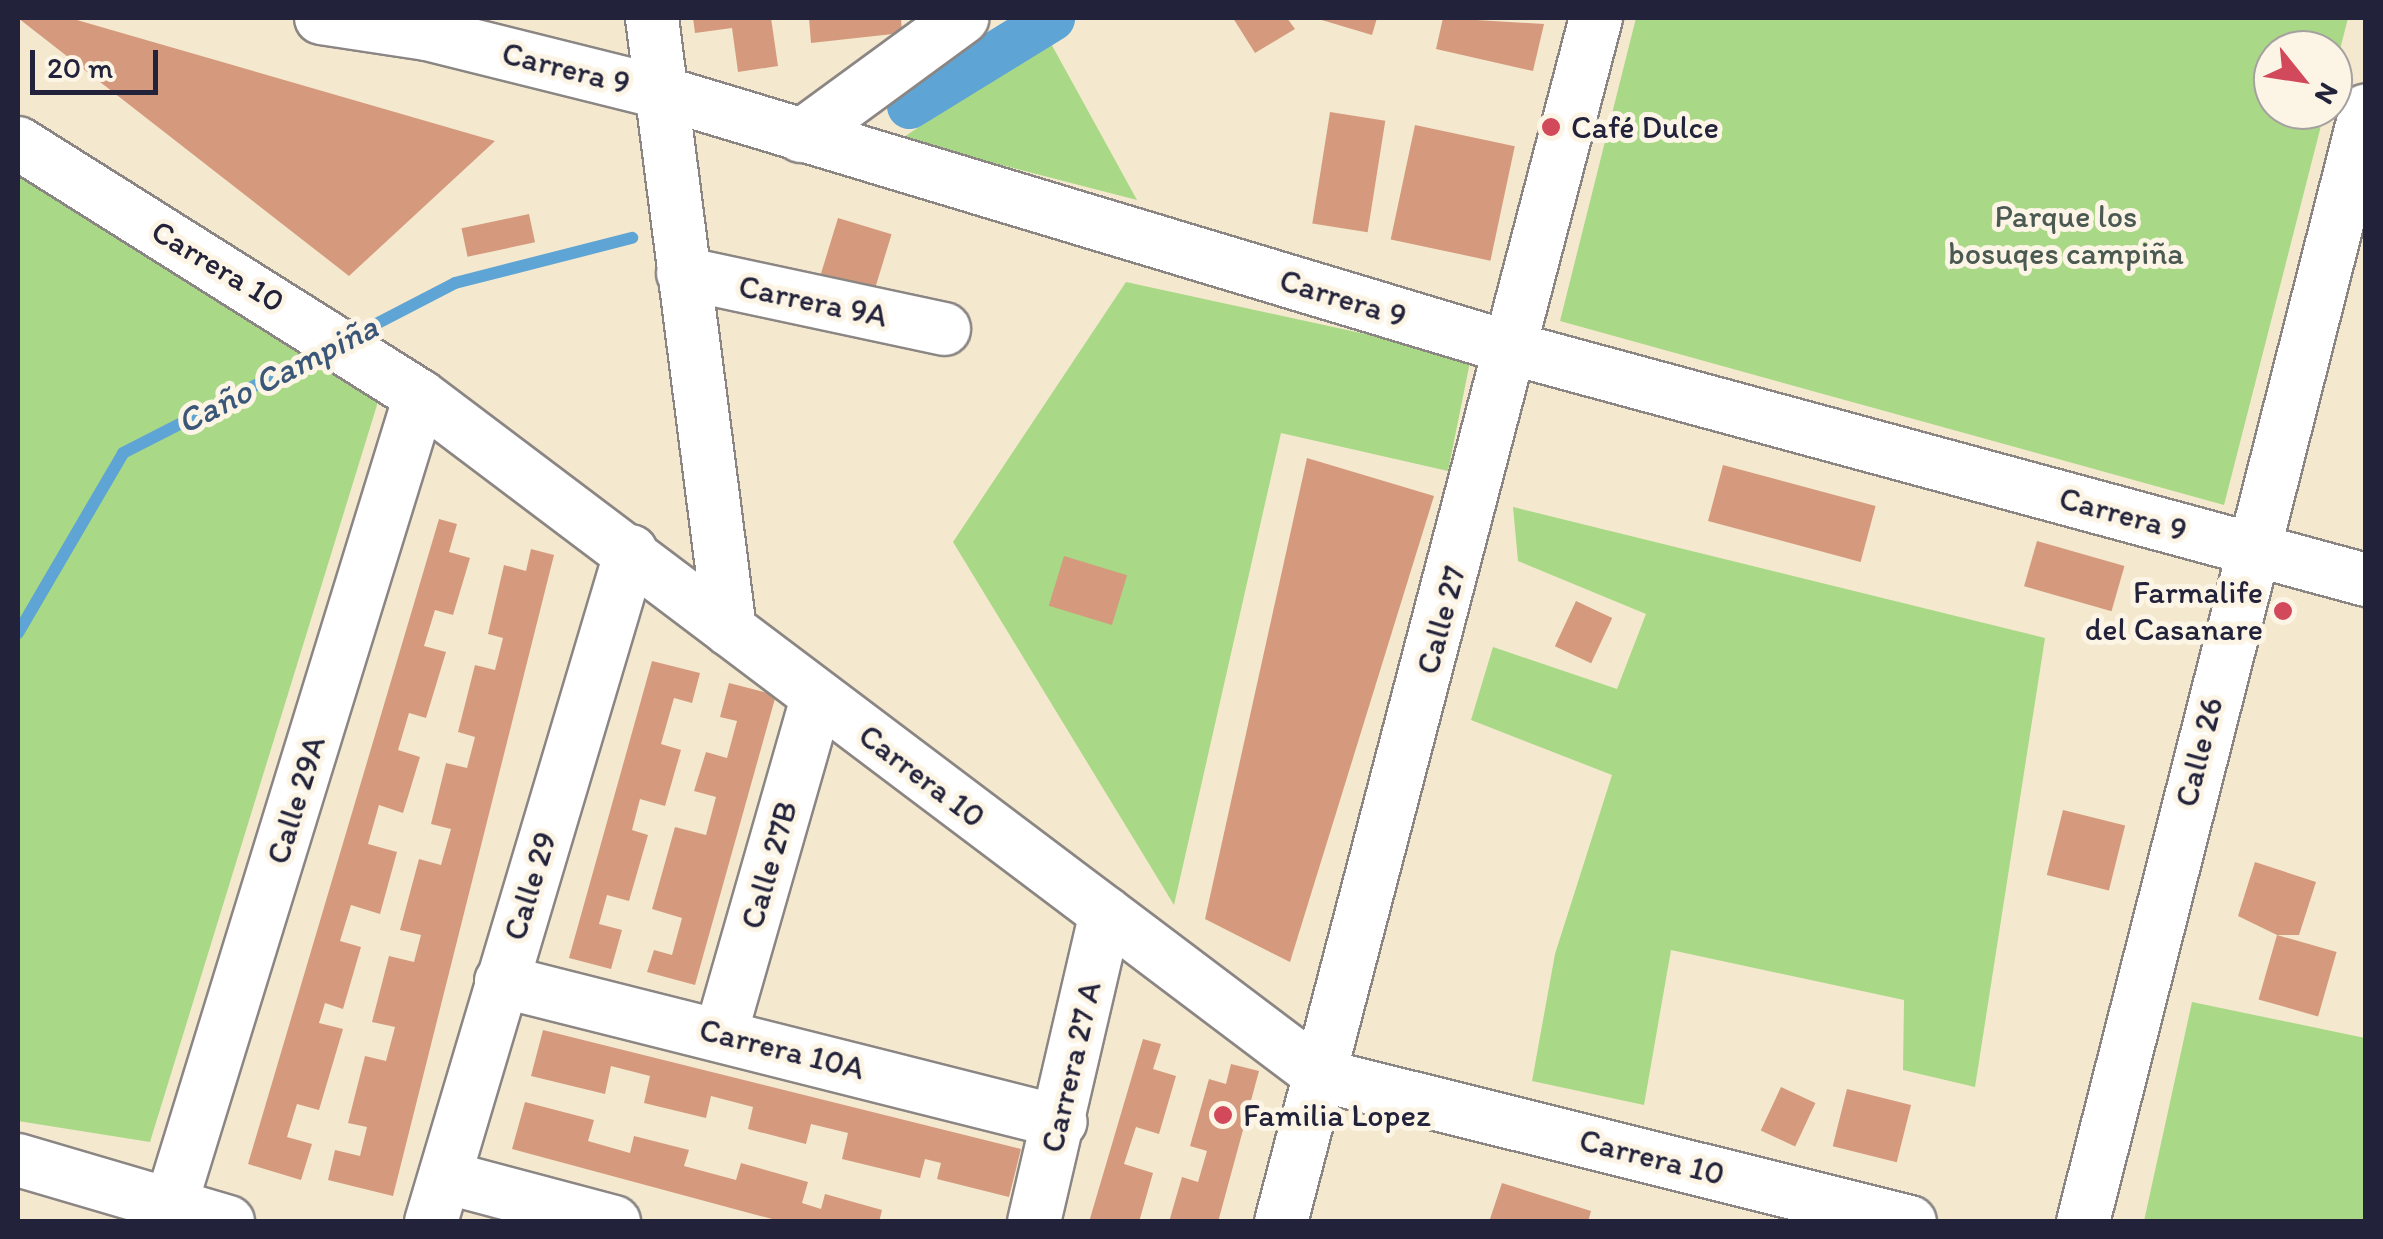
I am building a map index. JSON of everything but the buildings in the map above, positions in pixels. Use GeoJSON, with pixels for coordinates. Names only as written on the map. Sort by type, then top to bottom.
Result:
{"type":"FeatureCollection","features":[{"type":"Feature","properties":{"kind":"street","name":"Carrera 9"},"geometry":{"type":"LineString","coordinates":[[320,18],[427,34],[660,92],[1514,349],[2366,580]]}},
{"type":"Feature","properties":{"kind":"street"},"geometry":{"type":"LineString","coordinates":[[652,18],[730,630]]}},
{"type":"Feature","properties":{"kind":"street","name":"Calle 27"},"geometry":{"type":"LineString","coordinates":[[1281,1222],[1514,349],[1596,18]]}},
{"type":"Feature","properties":{"kind":"street"},"geometry":{"type":"LineString","coordinates":[[801,136],[943,23]]}},
{"type":"Feature","properties":{"kind":"street","name":"Calle 26"},"geometry":{"type":"LineString","coordinates":[[2084,1222],[2250,548],[2366,110]]}},
{"type":"Feature","properties":{"kind":"street","name":"Carrera 10"},"geometry":{"type":"LineString","coordinates":[[18,144],[340,342],[420,396],[631,551],[817,698],[1320,1075],[1910,1222]]}},
{"type":"Feature","properties":{"kind":"street","name":"Carrera 9A"},"geometry":{"type":"LineString","coordinates":[[683,273],[944,329]]}},
{"type":"Feature","properties":{"kind":"street","name":"Calle 29A"},"geometry":{"type":"LineString","coordinates":[[172,1204],[420,396]]}},
{"type":"Feature","properties":{"kind":"street","name":"Calle 29"},"geometry":{"type":"LineString","coordinates":[[438,1200],[631,551]]}},
{"type":"Feature","properties":{"kind":"street","name":"Calle 27B"},"geometry":{"type":"LineString","coordinates":[[721,1033],[817,698]]}},
{"type":"Feature","properties":{"kind":"street","name":"Carrera 27 A"},"geometry":{"type":"LineString","coordinates":[[1034,1222],[1061,1122],[1106,912]]}},
{"type":"Feature","properties":{"kind":"street","name":"Carrera 10A"},"geometry":{"type":"LineString","coordinates":[[502,981],[721,1033],[1061,1122]]}},
{"type":"Feature","properties":{"kind":"street"},"geometry":{"type":"LineString","coordinates":[[18,1160],[228,1222]]}},
{"type":"Feature","properties":{"kind":"street"},"geometry":{"type":"LineString","coordinates":[[438,1200],[614,1222]]}},
{"type":"Feature","properties":{"kind":"green space","name":"Parque los bosuqes campiña"},"geometry":{"type":"Polygon","coordinates":[[[1636,18],[2348,18],[2345,30],[2253,30],[2253,130],[2320,130],[2224,505],[1560,321],[1636,18]]]}},
{"type":"Feature","properties":{"kind":"green space"},"geometry":{"type":"Polygon","coordinates":[[[1049,40],[1137,200],[901,139],[1049,40]]]}},
{"type":"Feature","properties":{"kind":"green space"},"geometry":{"type":"Polygon","coordinates":[[[18,158],[381,392],[150,1142],[18,1121],[18,158]]]}},
{"type":"Feature","properties":{"kind":"green space"},"geometry":{"type":"Polygon","coordinates":[[[1126,282],[1471,357],[1448,471],[1281,433],[1174,905],[953,542],[1126,282]]]}},
{"type":"Feature","properties":{"kind":"green space"},"geometry":{"type":"Polygon","coordinates":[[[1513,507],[2045,638],[1975,1087],[1903,1070],[1904,1000],[1671,950],[1644,1105],[1532,1081],[1555,954],[1612,775],[1471,720],[1493,647],[1617,689],[1646,614],[1518,561],[1513,507]]]}},
{"type":"Feature","properties":{"kind":"green space"},"geometry":{"type":"Polygon","coordinates":[[[2192,1002],[2365,1038],[2365,1221],[2144,1221],[2192,1002]]]}},
{"type":"Feature","properties":{"kind":"waterway","name":"Caño Campiña"},"geometry":{"type":"LineString","coordinates":[[909,106],[1052,18]]}},
{"type":"Feature","properties":{"kind":"waterway","name":"Caño Campiña"},"geometry":{"type":"LineString","coordinates":[[349,338],[455,283],[632,238]]}},
{"type":"Feature","properties":{"kind":"waterway","name":"Caño Campiña"},"geometry":{"type":"LineString","coordinates":[[18,633],[123,453],[322,351]]}},
{"type":"Feature","properties":{"kind":"place","name":"Café Dulce"},"geometry":{"type":"Point","coordinates":[1551,127]}},
{"type":"Feature","properties":{"kind":"place","name":"Farmalife del Casanare"},"geometry":{"type":"Point","coordinates":[2283,611]}},
{"type":"Feature","properties":{"kind":"place","name":"Familia Lopez"},"geometry":{"type":"Point","coordinates":[1223,1115]}}]}
